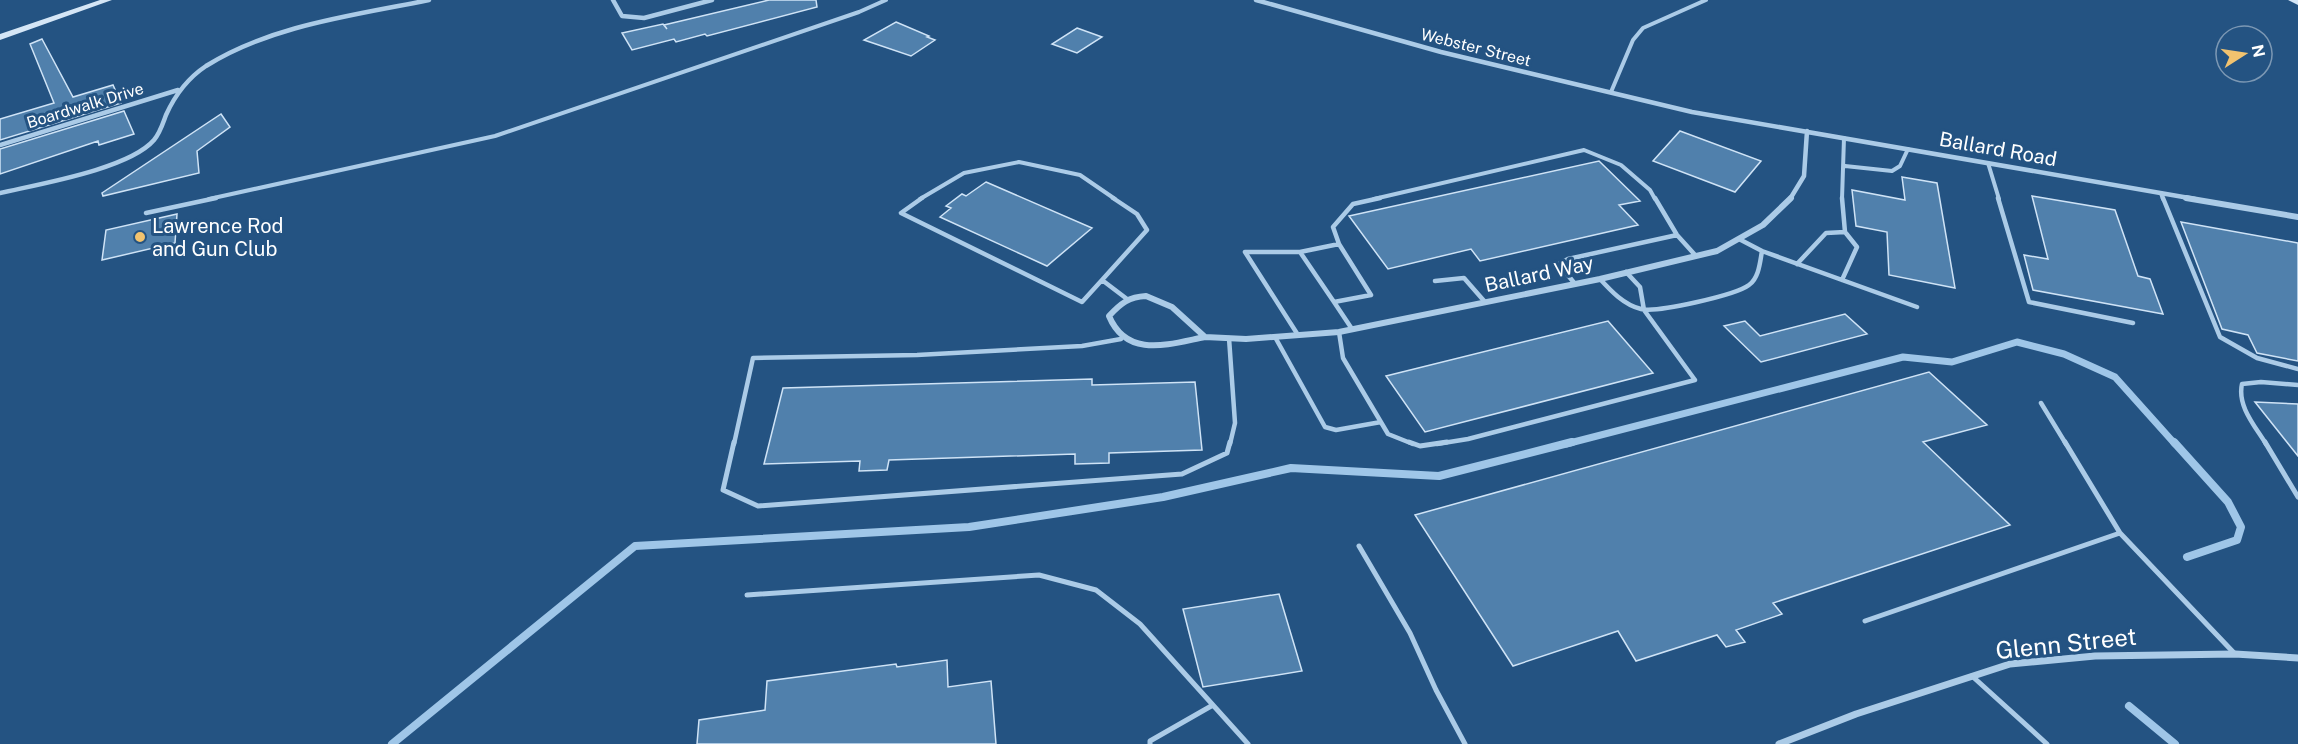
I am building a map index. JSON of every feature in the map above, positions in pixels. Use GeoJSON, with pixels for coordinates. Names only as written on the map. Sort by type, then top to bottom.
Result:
{"type":"FeatureCollection","features":[{"type":"Feature","properties":{"kind":"main road"},"geometry":{"type":"LineString","coordinates":[[0,37],[108,0]]}},
{"type":"Feature","properties":{"kind":"main road"},"geometry":{"type":"LineString","coordinates":[[2292,0],[2298,2]]}},
{"type":"Feature","properties":{"kind":"street","name":"Boardwalk Drive"},"geometry":{"type":"LineString","coordinates":[[0,145],[179,89],[209,64],[254,43],[429,0]]}},
{"type":"Feature","properties":{"kind":"street"},"geometry":{"type":"LineString","coordinates":[[613,0],[622,16],[637,18],[711,0]]}},
{"type":"Feature","properties":{"kind":"street","name":"Webster Street"},"geometry":{"type":"LineString","coordinates":[[1256,0],[1441,52],[1692,112]]}},
{"type":"Feature","properties":{"kind":"street","name":"Boardwalk Drive"},"geometry":{"type":"LineString","coordinates":[[0,193],[118,162],[139,153],[158,134],[179,89]]}},
{"type":"Feature","properties":{"kind":"street","name":"Ballard Road"},"geometry":{"type":"LineString","coordinates":[[1692,112],[2298,217]]}},
{"type":"Feature","properties":{"kind":"street","name":"Ballard Way"},"geometry":{"type":"LineString","coordinates":[[1121,339],[1134,344],[1157,345],[1205,338],[1275,337],[1339,332],[1600,279],[1717,251],[1763,225],[1789,200],[1804,176],[1807,131]]}},
{"type":"Feature","properties":{"kind":"street"},"geometry":{"type":"LineString","coordinates":[[1121,339],[1112,328],[1109,316],[1127,299],[1147,296],[1161,299],[1174,306],[1205,338]]}},
{"type":"Feature","properties":{"kind":"street","name":"Glenn Street"},"geometry":{"type":"LineString","coordinates":[[1779,744],[1856,714],[2010,664],[2095,656],[2235,654],[2298,658]]}},
{"type":"Feature","properties":{"kind":"lane"},"geometry":{"type":"LineString","coordinates":[[146,213],[495,136],[859,12],[886,0]]}},
{"type":"Feature","properties":{"kind":"lane"},"geometry":{"type":"LineString","coordinates":[[1611,92],[1633,40],[1643,28],[1706,0]]}},
{"type":"Feature","properties":{"kind":"lane"},"geometry":{"type":"LineString","coordinates":[[1842,280],[1857,246],[1845,232],[1840,212],[1845,166],[1844,138]]}},
{"type":"Feature","properties":{"kind":"lane"},"geometry":{"type":"LineString","coordinates":[[1845,166],[1892,171],[1900,166],[1908,149]]}},
{"type":"Feature","properties":{"kind":"lane"},"geometry":{"type":"LineString","coordinates":[[1333,302],[1371,295],[1339,244],[1333,227],[1353,204],[1584,150],[1621,165],[1650,190],[1677,235],[1696,256]]}},
{"type":"Feature","properties":{"kind":"lane"},"geometry":{"type":"LineString","coordinates":[[1019,162],[1080,175],[1137,214],[1147,230],[1102,280],[1082,302],[901,213],[931,191],[964,173],[1019,162]]}},
{"type":"Feature","properties":{"kind":"lane"},"geometry":{"type":"LineString","coordinates":[[1988,163],[2029,302],[2133,323]]}},
{"type":"Feature","properties":{"kind":"lane"},"geometry":{"type":"LineString","coordinates":[[2161,193],[2220,337],[2236,350],[2268,363],[2298,369]]}},
{"type":"Feature","properties":{"kind":"lane"},"geometry":{"type":"LineString","coordinates":[[1797,264],[1826,233],[1845,232]]}},
{"type":"Feature","properties":{"kind":"lane"},"geometry":{"type":"LineString","coordinates":[[1575,284],[1559,264],[1568,259],[1677,235]]}},
{"type":"Feature","properties":{"kind":"lane"},"geometry":{"type":"LineString","coordinates":[[1738,239],[1762,251],[1917,308]]}},
{"type":"Feature","properties":{"kind":"lane"},"geometry":{"type":"LineString","coordinates":[[1298,335],[1245,252],[1300,252],[1339,244]]}},
{"type":"Feature","properties":{"kind":"lane"},"geometry":{"type":"LineString","coordinates":[[1600,279],[1616,296],[1644,310],[1673,307],[1748,287],[1757,276],[1762,251]]}},
{"type":"Feature","properties":{"kind":"lane"},"geometry":{"type":"LineString","coordinates":[[1300,252],[1352,329]]}},
{"type":"Feature","properties":{"kind":"lane"},"geometry":{"type":"LineString","coordinates":[[1339,332],[1343,358],[1388,434],[1420,446],[1468,439],[1695,380],[1644,310],[1640,287],[1626,273]]}},
{"type":"Feature","properties":{"kind":"lane"},"geometry":{"type":"LineString","coordinates":[[1435,281],[1464,278],[1485,302]]}},
{"type":"Feature","properties":{"kind":"lane"},"geometry":{"type":"LineString","coordinates":[[1102,280],[1127,299]]}},
{"type":"Feature","properties":{"kind":"lane"},"geometry":{"type":"LineString","coordinates":[[1275,337],[1325,427],[1336,430],[1381,422]]}},
{"type":"Feature","properties":{"kind":"lane"},"geometry":{"type":"LineString","coordinates":[[1121,339],[1082,346],[917,356],[753,357],[723,490],[758,506],[1182,474],[1227,453],[1236,423],[1229,338]]}},
{"type":"Feature","properties":{"kind":"lane"},"geometry":{"type":"LineString","coordinates":[[2298,385],[2261,382],[2242,384],[2240,393],[2243,405],[2298,497]]}},
{"type":"Feature","properties":{"kind":"lane"},"geometry":{"type":"LineString","coordinates":[[2041,403],[2120,533],[2235,654]]}},
{"type":"Feature","properties":{"kind":"lane"},"geometry":{"type":"LineString","coordinates":[[1864,621],[2120,533]]}},
{"type":"Feature","properties":{"kind":"lane"},"geometry":{"type":"LineString","coordinates":[[1359,546],[1410,633],[1436,690],[1466,744]]}},
{"type":"Feature","properties":{"kind":"lane"},"geometry":{"type":"LineString","coordinates":[[747,596],[1039,575],[1096,590],[1140,624],[1248,744]]}},
{"type":"Feature","properties":{"kind":"lane"},"geometry":{"type":"LineString","coordinates":[[1972,676],[2044,742]]}},
{"type":"Feature","properties":{"kind":"lane"},"geometry":{"type":"LineString","coordinates":[[1150,744],[1150,741],[1213,705]]}},
{"type":"Feature","properties":{"kind":"lane"},"geometry":{"type":"LineString","coordinates":[[2033,744],[2044,742]]}},
{"type":"Feature","properties":{"kind":"building"},"geometry":{"type":"Polygon","coordinates":[[[769,0],[816,0],[817,7],[707,36],[705,34],[676,42],[674,39],[632,50],[622,33],[663,24],[667,29],[664,25],[769,0]]]}},
{"type":"Feature","properties":{"kind":"building"},"geometry":{"type":"Polygon","coordinates":[[[896,22],[935,40],[911,56],[864,40],[896,22]]]}},
{"type":"Feature","properties":{"kind":"building"},"geometry":{"type":"Polygon","coordinates":[[[1077,28],[1102,37],[1077,53],[1052,44],[1077,28]]]}},
{"type":"Feature","properties":{"kind":"building"},"geometry":{"type":"Polygon","coordinates":[[[42,39],[73,97],[113,85],[121,103],[0,140],[0,119],[54,103],[30,44],[42,39]]]}},
{"type":"Feature","properties":{"kind":"building"},"geometry":{"type":"Polygon","coordinates":[[[124,111],[134,134],[99,145],[98,141],[0,174],[0,149],[124,111]]]}},
{"type":"Feature","properties":{"kind":"building"},"geometry":{"type":"Polygon","coordinates":[[[221,114],[230,127],[197,151],[199,173],[103,196],[102,193],[221,114]]]}},
{"type":"Feature","properties":{"kind":"building"},"geometry":{"type":"Polygon","coordinates":[[[1680,131],[1761,161],[1735,192],[1653,161],[1680,131]]]}},
{"type":"Feature","properties":{"kind":"building"},"geometry":{"type":"Polygon","coordinates":[[[1599,161],[1640,201],[1619,205],[1638,225],[1480,261],[1471,249],[1388,269],[1349,216],[1599,161]]]}},
{"type":"Feature","properties":{"kind":"building"},"geometry":{"type":"Polygon","coordinates":[[[1902,177],[1937,183],[1955,288],[1889,275],[1887,232],[1856,226],[1852,190],[1905,200],[1902,177]]]}},
{"type":"Feature","properties":{"kind":"building"},"geometry":{"type":"Polygon","coordinates":[[[986,182],[1092,228],[1047,266],[940,217],[951,208],[946,206],[962,194],[966,196],[986,182]]]}},
{"type":"Feature","properties":{"kind":"building"},"geometry":{"type":"Polygon","coordinates":[[[2032,196],[2115,210],[2138,276],[2150,279],[2163,314],[2033,290],[2024,255],[2048,259],[2032,196]]]}},
{"type":"Feature","properties":{"kind":"building","name":"Lawrence Rod and Gun Club"},"geometry":{"type":"Polygon","coordinates":[[[177,214],[175,243],[102,260],[106,230],[177,214]]]}},
{"type":"Feature","properties":{"kind":"building"},"geometry":{"type":"Polygon","coordinates":[[[2181,222],[2298,243],[2298,361],[2257,353],[2248,335],[2222,329],[2181,222]]]}},
{"type":"Feature","properties":{"kind":"building"},"geometry":{"type":"Polygon","coordinates":[[[1845,314],[1867,334],[1761,362],[1724,326],[1745,321],[1760,336],[1845,314]]]}},
{"type":"Feature","properties":{"kind":"building"},"geometry":{"type":"Polygon","coordinates":[[[1608,321],[1653,373],[1425,432],[1386,376],[1608,321]]]}},
{"type":"Feature","properties":{"kind":"building"},"geometry":{"type":"Polygon","coordinates":[[[1929,372],[1987,425],[1923,442],[2010,525],[1773,603],[1782,614],[1736,630],[1745,642],[1726,647],[1717,635],[1636,661],[1618,631],[1513,666],[1415,515],[1929,372]]]}},
{"type":"Feature","properties":{"kind":"building"},"geometry":{"type":"Polygon","coordinates":[[[1092,379],[1092,385],[1195,382],[1202,450],[1109,453],[1109,463],[1075,464],[1075,454],[889,460],[887,470],[859,471],[860,461],[764,464],[783,388],[1092,379]]]}},
{"type":"Feature","properties":{"kind":"building"},"geometry":{"type":"Polygon","coordinates":[[[2255,402],[2298,404],[2298,456],[2255,402]]]}},
{"type":"Feature","properties":{"kind":"building"},"geometry":{"type":"Polygon","coordinates":[[[1279,594],[1302,671],[1203,687],[1183,609],[1279,594]]]}},
{"type":"Feature","properties":{"kind":"building"},"geometry":{"type":"Polygon","coordinates":[[[947,660],[948,687],[991,681],[996,744],[697,744],[699,720],[765,710],[767,681],[896,664],[897,667],[947,660]]]}},
{"type":"Feature","properties":{"kind":"waterway"},"geometry":{"type":"LineString","coordinates":[[1566,444],[1903,357],[1952,362],[2017,342],[2064,354],[2115,377],[2175,444]]}},
{"type":"Feature","properties":{"kind":"waterway"},"geometry":{"type":"LineString","coordinates":[[392,744],[635,546],[969,527],[1163,497],[1291,468],[1439,476],[1572,442]]}},
{"type":"Feature","properties":{"kind":"waterway"},"geometry":{"type":"LineString","coordinates":[[2174,442],[2228,502],[2241,527],[2237,540],[2187,557]]}},
{"type":"Feature","properties":{"kind":"waterway"},"geometry":{"type":"LineString","coordinates":[[2129,706],[2175,744]]}},
{"type":"Feature","properties":{"kind":"place","name":"Lawrence Rod and Gun Club"},"geometry":{"type":"Point","coordinates":[140,237]}}]}
